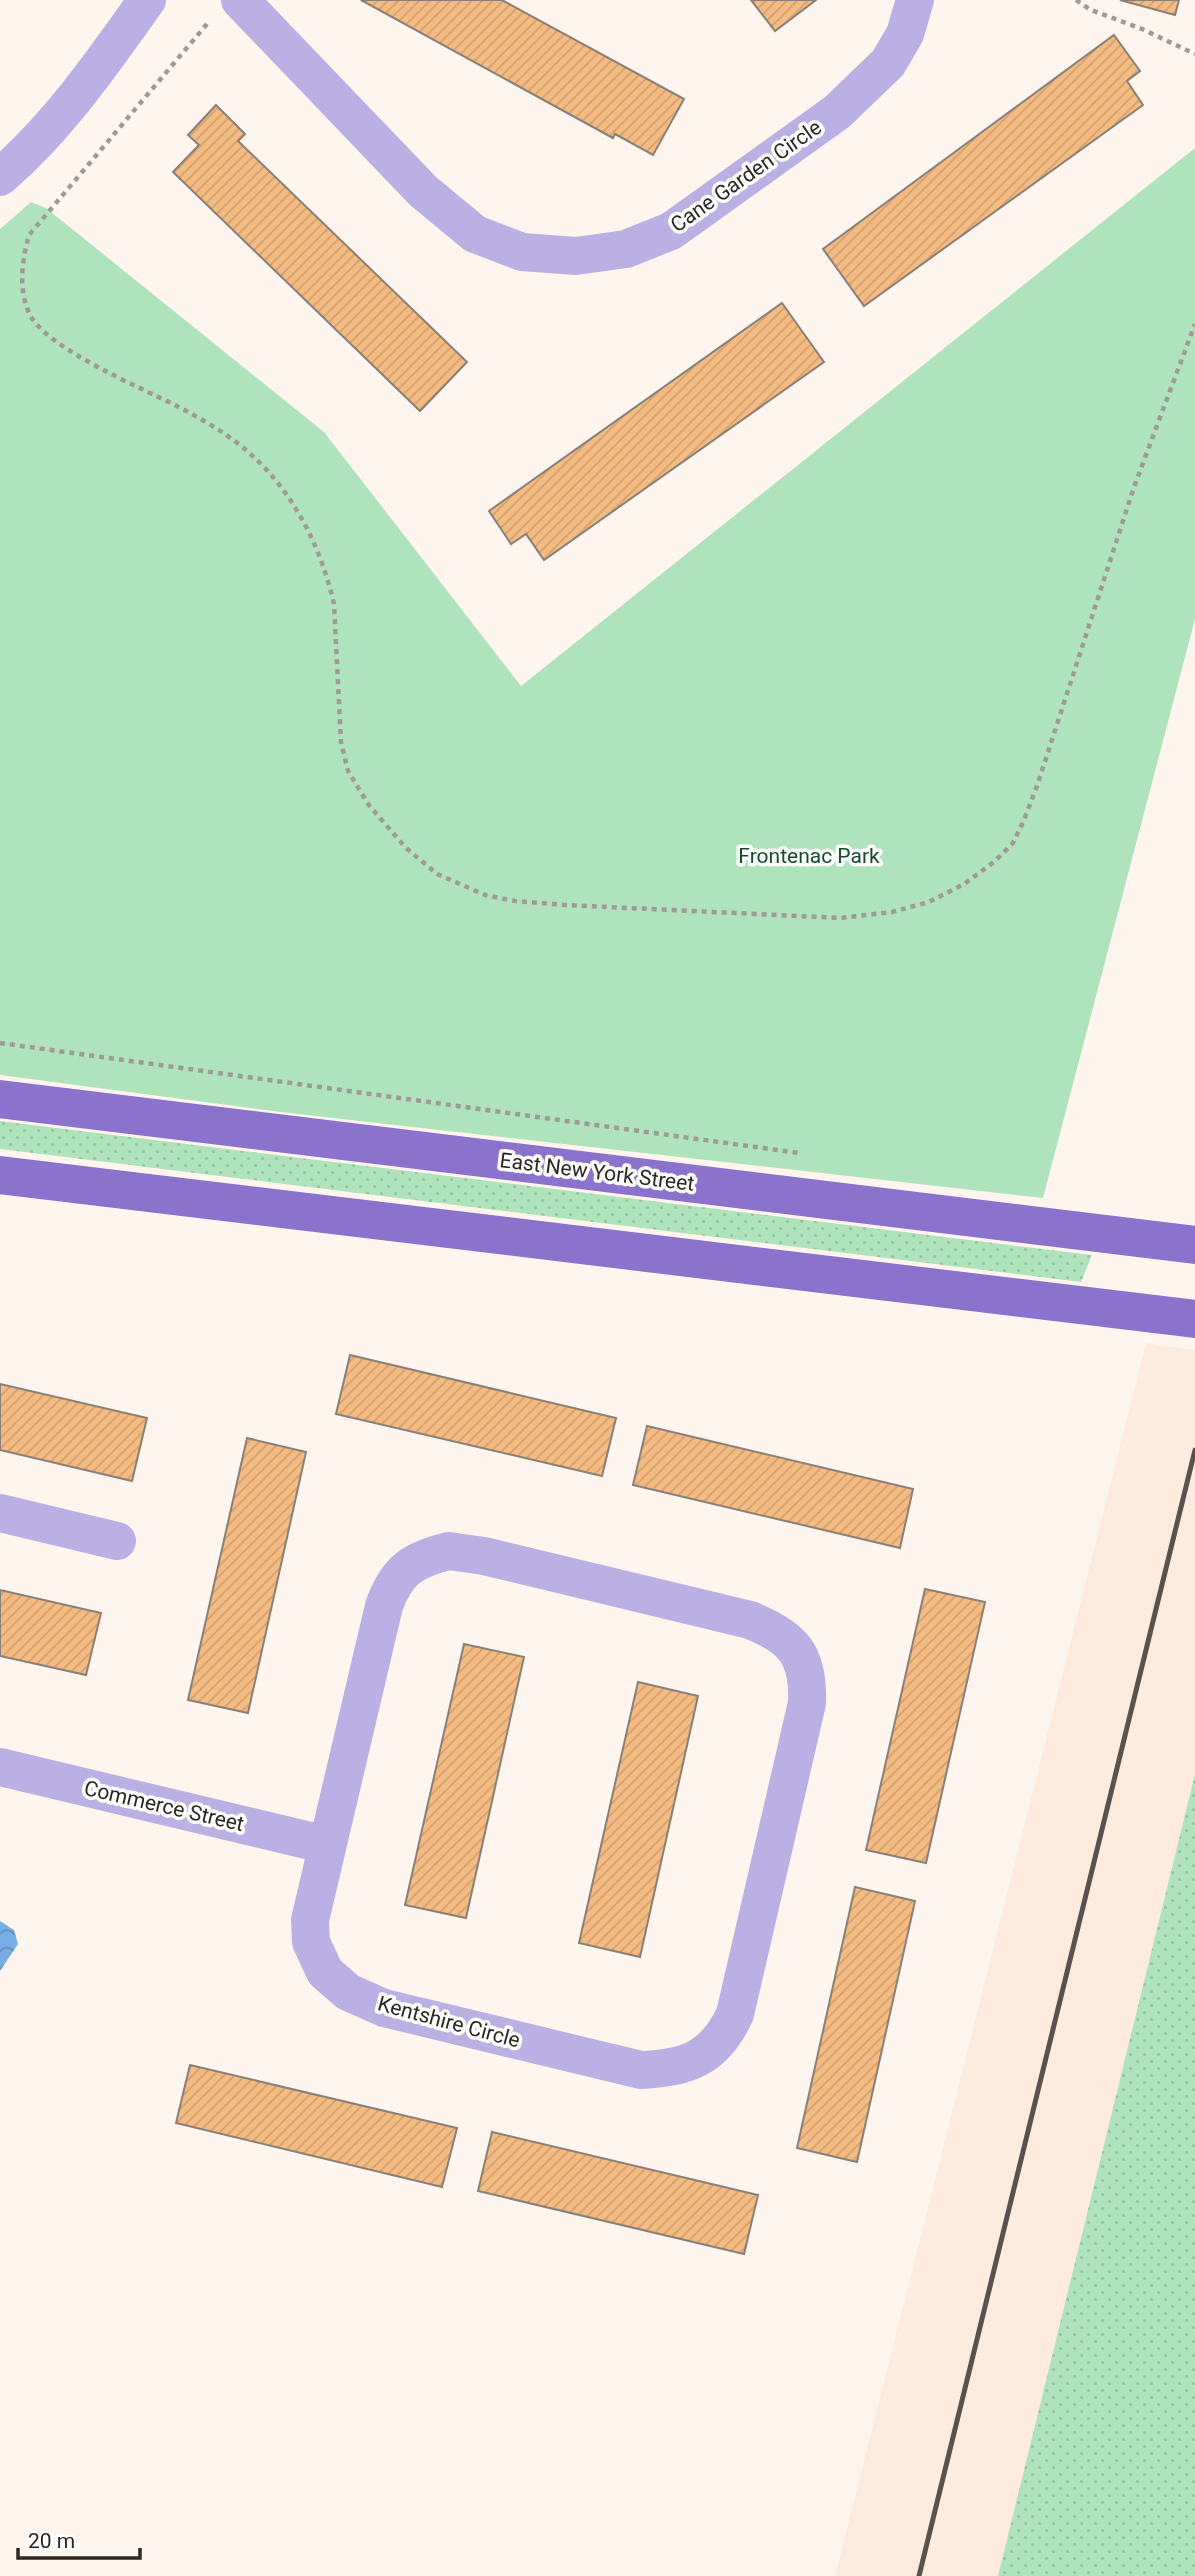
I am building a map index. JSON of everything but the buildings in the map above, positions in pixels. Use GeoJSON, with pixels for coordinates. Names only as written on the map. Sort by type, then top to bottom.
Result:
{"type":"FeatureCollection","features":[{"type":"Feature","properties":{"kind":"main road","name":"East New York Street"},"geometry":{"type":"LineString","coordinates":[[0,1099],[1195,1245]]}},
{"type":"Feature","properties":{"kind":"main road"},"geometry":{"type":"LineString","coordinates":[[9,1183],[476,1234],[1195,1319]]}},
{"type":"Feature","properties":{"kind":"street"},"geometry":{"type":"LineString","coordinates":[[0,177],[30,151],[84,89],[147,0]]}},
{"type":"Feature","properties":{"kind":"street","name":"Cane Garden Circle"},"geometry":{"type":"LineString","coordinates":[[226,8],[423,191],[475,234],[523,252],[576,256],[626,249],[671,231],[837,112],[888,62],[905,34],[919,2]]}},
{"type":"Feature","properties":{"kind":"street"},"geometry":{"type":"LineString","coordinates":[[0,1513],[117,1541]]}},
{"type":"Feature","properties":{"kind":"street","name":"Kentshire Circle"},"geometry":{"type":"LineString","coordinates":[[449,1552],[484,1556],[750,1620],[775,1630],[792,1644],[804,1665],[808,1684],[807,1703],[735,2014],[725,2034],[706,2053],[685,2064],[665,2069],[640,2070],[384,2008],[348,1992],[325,1972],[311,1942],[310,1920],[327,1845],[384,1606],[392,1585],[404,1570],[425,1557],[449,1552]]}},
{"type":"Feature","properties":{"kind":"street","name":"Commerce Street"},"geometry":{"type":"LineString","coordinates":[[0,1767],[327,1845]]}},
{"type":"Feature","properties":{"kind":"path"},"geometry":{"type":"LineString","coordinates":[[1076,0],[1091,10],[1142,29],[1195,54]]}},
{"type":"Feature","properties":{"kind":"path"},"geometry":{"type":"LineString","coordinates":[[226,8],[29,235],[23,256],[21,283],[30,316],[53,339],[76,356],[211,424],[243,447],[294,502],[317,550],[334,604],[341,742],[348,771],[368,804],[405,847],[437,874],[485,895],[515,901],[565,905],[841,918],[892,912],[929,902],[964,884],[994,862],[1013,843],[1037,786],[1134,487],[1195,324]]}},
{"type":"Feature","properties":{"kind":"path"},"geometry":{"type":"LineString","coordinates":[[0,1044],[810,1154]]}},
{"type":"Feature","properties":{"kind":"shaded area"},"geometry":{"type":"Polygon","coordinates":[[[1146,1343],[1195,1350],[1195,1774],[998,2576],[835,2576],[1146,1343]]]}},
{"type":"Feature","properties":{"kind":"green space","name":"Frontenac Park"},"geometry":{"type":"Polygon","coordinates":[[[1195,148],[1195,619],[1043,1198],[289,1113],[0,1075],[0,229],[31,202],[46,208],[324,432],[521,686],[1195,148]]]}},
{"type":"Feature","properties":{"kind":"green space"},"geometry":{"type":"Polygon","coordinates":[[[0,1121],[1092,1255],[1081,1282],[0,1149],[0,1121]]]}},
{"type":"Feature","properties":{"kind":"green space"},"geometry":{"type":"Polygon","coordinates":[[[1195,1774],[1195,2576],[998,2576],[1195,1774]]]}},
{"type":"Feature","properties":{"kind":"water"},"geometry":{"type":"Polygon","coordinates":[[[0,1921],[14,1930],[18,1944],[0,1971],[0,1921]]]}},
{"type":"Feature","properties":{"kind":"railway"},"geometry":{"type":"LineString","coordinates":[[919,2576],[1195,1450]]}}]}
